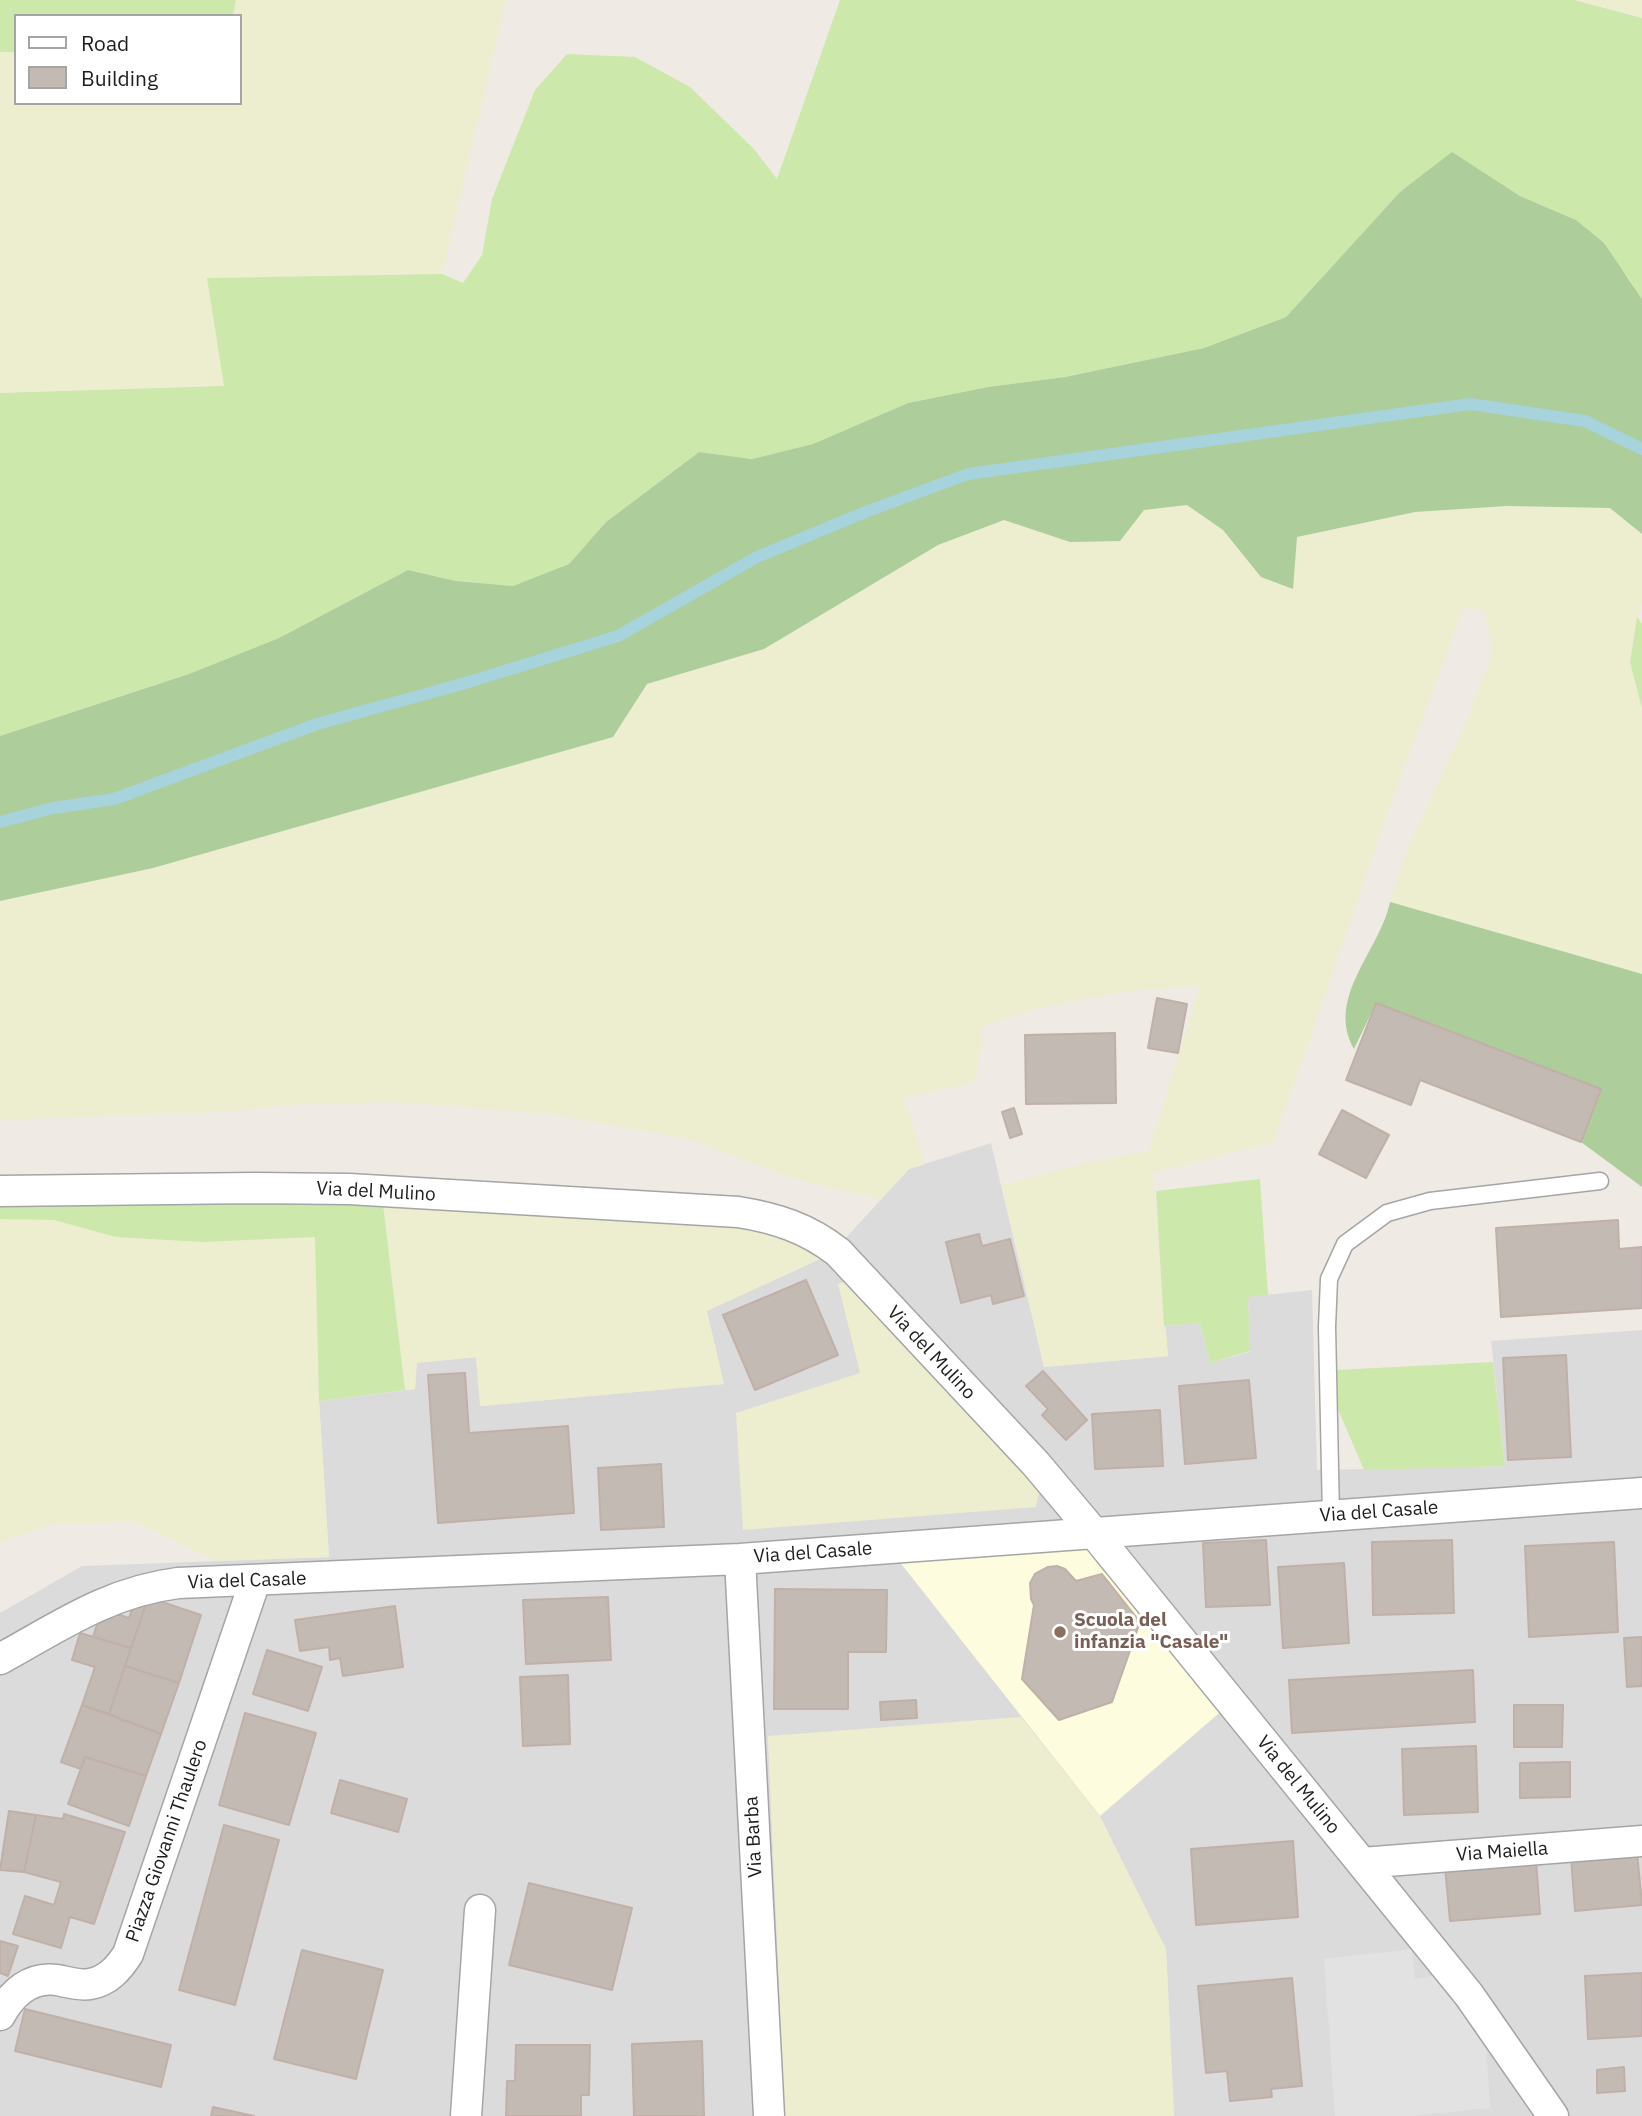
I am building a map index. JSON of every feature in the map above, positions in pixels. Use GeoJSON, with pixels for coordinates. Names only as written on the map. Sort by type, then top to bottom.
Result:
{"type":"FeatureCollection","features":[{"type":"Feature","properties":{"kind":"street","name":"Via del Mulino"},"geometry":{"type":"LineString","coordinates":[[0,1191],[349,1189],[738,1212],[773,1218],[811,1233],[838,1252],[1036,1464],[1094,1533],[1469,1995],[1553,2116]]}},
{"type":"Feature","properties":{"kind":"street","name":"Via del Casale"},"geometry":{"type":"LineString","coordinates":[[0,1659],[99,1604],[129,1592],[178,1583],[740,1559],[1642,1493]]}},
{"type":"Feature","properties":{"kind":"street","name":"Via Barba"},"geometry":{"type":"LineString","coordinates":[[740,1559],[769,2116]]}},
{"type":"Feature","properties":{"kind":"street","name":"Piazza Giovanni Thaulero"},"geometry":{"type":"LineString","coordinates":[[0,2015],[12,1996],[32,1983],[53,1980],[93,1984],[116,1970],[128,1954],[255,1581]]}},
{"type":"Feature","properties":{"kind":"street","name":"Via Maiella"},"geometry":{"type":"LineString","coordinates":[[1362,1863],[1642,1841]]}},
{"type":"Feature","properties":{"kind":"street"},"geometry":{"type":"LineString","coordinates":[[466,2116],[480,1910]]}},
{"type":"Feature","properties":{"kind":"lane"},"geometry":{"type":"LineString","coordinates":[[1331,1516],[1329,1279],[1345,1244],[1387,1213],[1430,1201],[1600,1181]]}},
{"type":"Feature","properties":{"kind":"shaded area"},"geometry":{"type":"Polygon","coordinates":[[[991,1143],[1044,1367],[1168,1356],[1164,1326],[1200,1323],[1210,1363],[1250,1352],[1248,1297],[1312,1290],[1317,1470],[1505,1466],[1491,1341],[1642,1330],[1642,2116],[1174,2116],[1166,1949],[768,1736],[785,2116],[0,2116],[0,1613],[82,1566],[329,1557],[319,1401],[415,1389],[416,1363],[476,1357],[481,1406],[724,1384],[706,1311],[831,1254],[909,1169],[991,1143]]]}},
{"type":"Feature","properties":{"kind":"shaded area","name":"Scuola del infanzia \"Casale\""},"geometry":{"type":"Polygon","coordinates":[[[1095,1542],[1225,1708],[1100,1816],[895,1556],[1095,1542]]]}},
{"type":"Feature","properties":{"kind":"shaded area"},"geometry":{"type":"Polygon","coordinates":[[[1412,1949],[1415,1979],[1444,1974],[1485,2024],[1490,2108],[1409,2116],[1335,2116],[1324,1959],[1412,1949]]]}},
{"type":"Feature","properties":{"kind":"green space"},"geometry":{"type":"Polygon","coordinates":[[[0,0],[236,0],[233,14],[14,14],[14,52],[0,52],[0,0]]]}},
{"type":"Feature","properties":{"kind":"green space"},"geometry":{"type":"Polygon","coordinates":[[[236,0],[506,0],[442,274],[208,278],[224,386],[0,393],[0,52],[14,52],[14,105],[242,105],[242,14],[233,14],[236,0]]]}},
{"type":"Feature","properties":{"kind":"green space"},"geometry":{"type":"Polygon","coordinates":[[[840,0],[1574,0],[1642,18],[1642,299],[1628,277],[1576,220],[1520,196],[1452,153],[1400,192],[1286,317],[1204,348],[1065,377],[988,387],[908,403],[813,444],[752,459],[699,452],[606,522],[569,564],[513,586],[456,581],[408,570],[279,638],[189,674],[0,736],[0,393],[224,386],[207,278],[442,274],[463,283],[482,255],[492,199],[535,90],[567,54],[635,57],[690,87],[754,149],[777,179],[840,0]]]}},
{"type":"Feature","properties":{"kind":"green space"},"geometry":{"type":"Polygon","coordinates":[[[1574,0],[1642,0],[1642,18],[1616,10],[1574,0]]]}},
{"type":"Feature","properties":{"kind":"green space"},"geometry":{"type":"Polygon","coordinates":[[[1452,152],[1520,196],[1576,220],[1604,243],[1642,299],[1642,534],[1610,508],[1507,506],[1415,512],[1297,537],[1293,589],[1261,577],[1223,530],[1187,505],[1144,510],[1120,541],[1070,542],[1004,520],[938,545],[764,649],[647,684],[613,737],[153,868],[0,901],[0,736],[189,674],[279,638],[408,570],[456,581],[513,586],[569,564],[606,522],[699,452],[752,459],[813,444],[908,403],[988,387],[1065,377],[1204,348],[1286,317],[1400,192],[1452,152]]]}},
{"type":"Feature","properties":{"kind":"green space"},"geometry":{"type":"Polygon","coordinates":[[[1187,505],[1223,530],[1238,549],[1292,589],[1296,537],[1415,512],[1507,506],[1610,508],[1642,534],[1642,601],[1630,662],[1642,709],[1642,974],[1390,902],[1407,850],[1468,718],[1492,653],[1485,612],[1464,607],[1389,809],[1274,1142],[1153,1173],[1168,1356],[1044,1367],[1002,1185],[1076,1165],[1149,1151],[1200,986],[1137,990],[1083,999],[1028,1011],[981,1027],[975,1082],[904,1098],[925,1164],[909,1169],[881,1199],[798,1180],[688,1139],[549,1114],[398,1102],[303,1104],[220,1112],[0,1120],[0,901],[153,868],[613,737],[647,684],[764,649],[938,545],[1004,520],[1070,542],[1144,510],[1187,505]]]}},
{"type":"Feature","properties":{"kind":"green space"},"geometry":{"type":"Polygon","coordinates":[[[1637,617],[1642,624],[1642,709],[1630,662],[1637,617]]]}},
{"type":"Feature","properties":{"kind":"green space"},"geometry":{"type":"Polygon","coordinates":[[[1390,902],[1642,974],[1642,1187],[1581,1142],[1601,1089],[1376,1003],[1354,1049],[1347,1030],[1346,1011],[1350,993],[1390,902]]]}},
{"type":"Feature","properties":{"kind":"green space"},"geometry":{"type":"Polygon","coordinates":[[[1260,1179],[1268,1295],[1248,1297],[1250,1351],[1210,1363],[1200,1323],[1164,1326],[1156,1191],[1260,1179]]]}},
{"type":"Feature","properties":{"kind":"green space"},"geometry":{"type":"Polygon","coordinates":[[[0,1196],[382,1196],[405,1390],[319,1401],[315,1237],[202,1242],[116,1237],[54,1220],[0,1219],[0,1196]]]}},
{"type":"Feature","properties":{"kind":"green space"},"geometry":{"type":"Polygon","coordinates":[[[382,1196],[760,1218],[831,1254],[707,1311],[724,1384],[480,1406],[476,1357],[417,1363],[415,1389],[405,1390],[382,1196]]]}},
{"type":"Feature","properties":{"kind":"green space"},"geometry":{"type":"Polygon","coordinates":[[[0,1219],[54,1220],[116,1237],[202,1242],[315,1237],[319,1401],[329,1557],[216,1561],[136,1522],[52,1524],[0,1543],[0,1219]]]}},
{"type":"Feature","properties":{"kind":"green space"},"geometry":{"type":"Polygon","coordinates":[[[849,1281],[1040,1488],[1036,1507],[743,1530],[736,1413],[860,1373],[838,1284],[849,1281]]]}},
{"type":"Feature","properties":{"kind":"green space"},"geometry":{"type":"Polygon","coordinates":[[[1493,1362],[1505,1466],[1364,1470],[1335,1402],[1336,1370],[1493,1362]]]}},
{"type":"Feature","properties":{"kind":"green space"},"geometry":{"type":"Polygon","coordinates":[[[1021,1717],[1100,1816],[1166,1949],[1174,2116],[785,2116],[768,1736],[1021,1717]]]}},
{"type":"Feature","properties":{"kind":"building"},"geometry":{"type":"Polygon","coordinates":[[[1157,998],[1187,1004],[1178,1053],[1148,1048],[1157,998]]]}},
{"type":"Feature","properties":{"kind":"building"},"geometry":{"type":"Polygon","coordinates":[[[1376,1003],[1601,1089],[1581,1142],[1420,1080],[1411,1105],[1346,1080],[1376,1003]]]}},
{"type":"Feature","properties":{"kind":"building"},"geometry":{"type":"Polygon","coordinates":[[[1115,1033],[1116,1103],[1026,1104],[1025,1035],[1115,1033]]]}},
{"type":"Feature","properties":{"kind":"building"},"geometry":{"type":"Polygon","coordinates":[[[1014,1108],[1022,1134],[1010,1138],[1002,1112],[1014,1108]]]}},
{"type":"Feature","properties":{"kind":"building"},"geometry":{"type":"Polygon","coordinates":[[[1342,1110],[1389,1135],[1366,1178],[1319,1154],[1342,1110]]]}},
{"type":"Feature","properties":{"kind":"building"},"geometry":{"type":"Polygon","coordinates":[[[1618,1220],[1619,1249],[1642,1247],[1642,1308],[1501,1317],[1496,1228],[1618,1220]]]}},
{"type":"Feature","properties":{"kind":"building"},"geometry":{"type":"Polygon","coordinates":[[[979,1234],[982,1246],[1010,1239],[1024,1296],[993,1304],[991,1295],[961,1303],[946,1242],[979,1234]]]}},
{"type":"Feature","properties":{"kind":"building"},"geometry":{"type":"Polygon","coordinates":[[[806,1280],[838,1355],[755,1390],[723,1315],[806,1280]]]}},
{"type":"Feature","properties":{"kind":"building"},"geometry":{"type":"Polygon","coordinates":[[[1566,1355],[1571,1457],[1508,1460],[1503,1358],[1566,1355]]]}},
{"type":"Feature","properties":{"kind":"building"},"geometry":{"type":"Polygon","coordinates":[[[1043,1371],[1087,1420],[1066,1440],[1042,1415],[1048,1409],[1026,1386],[1043,1371]]]}},
{"type":"Feature","properties":{"kind":"building"},"geometry":{"type":"Polygon","coordinates":[[[465,1373],[469,1433],[568,1426],[574,1513],[438,1523],[428,1375],[465,1373]]]}},
{"type":"Feature","properties":{"kind":"building"},"geometry":{"type":"Polygon","coordinates":[[[1249,1380],[1256,1458],[1185,1464],[1179,1386],[1249,1380]]]}},
{"type":"Feature","properties":{"kind":"building"},"geometry":{"type":"Polygon","coordinates":[[[1160,1410],[1163,1466],[1095,1469],[1092,1414],[1160,1410]]]}},
{"type":"Feature","properties":{"kind":"building"},"geometry":{"type":"Polygon","coordinates":[[[661,1464],[664,1527],[601,1530],[598,1468],[661,1464]]]}},
{"type":"Feature","properties":{"kind":"building"},"geometry":{"type":"Polygon","coordinates":[[[1266,1540],[1270,1605],[1206,1607],[1203,1543],[1266,1540]]]}},
{"type":"Feature","properties":{"kind":"building"},"geometry":{"type":"Polygon","coordinates":[[[1452,1540],[1454,1613],[1373,1615],[1372,1542],[1452,1540]]]}},
{"type":"Feature","properties":{"kind":"building"},"geometry":{"type":"Polygon","coordinates":[[[1614,1542],[1618,1632],[1529,1637],[1525,1546],[1614,1542]]]}},
{"type":"Feature","properties":{"kind":"building"},"geometry":{"type":"Polygon","coordinates":[[[1344,1563],[1349,1643],[1283,1648],[1278,1567],[1344,1563]]]}},
{"type":"Feature","properties":{"kind":"building"},"geometry":{"type":"Polygon","coordinates":[[[1048,1567],[1065,1569],[1076,1581],[1102,1574],[1140,1622],[1112,1702],[1059,1720],[1022,1679],[1034,1605],[1030,1583],[1035,1574],[1048,1567]]]}},
{"type":"Feature","properties":{"kind":"building"},"geometry":{"type":"Polygon","coordinates":[[[775,1589],[887,1590],[886,1652],[848,1652],[848,1709],[774,1709],[775,1589]]]}},
{"type":"Feature","properties":{"kind":"building"},"geometry":{"type":"Polygon","coordinates":[[[608,1597],[611,1660],[526,1664],[523,1600],[608,1597]]]}},
{"type":"Feature","properties":{"kind":"building"},"geometry":{"type":"Polygon","coordinates":[[[136,1598],[147,1601],[131,1648],[93,1637],[102,1609],[129,1618],[136,1598]]]}},
{"type":"Feature","properties":{"kind":"building"},"geometry":{"type":"Polygon","coordinates":[[[153,1599],[201,1615],[179,1683],[125,1666],[147,1601],[153,1599]]]}},
{"type":"Feature","properties":{"kind":"building"},"geometry":{"type":"Polygon","coordinates":[[[395,1606],[403,1667],[343,1676],[340,1658],[330,1660],[329,1647],[300,1651],[295,1620],[395,1606]]]}},
{"type":"Feature","properties":{"kind":"building"},"geometry":{"type":"Polygon","coordinates":[[[80,1633],[131,1648],[109,1714],[82,1705],[95,1667],[72,1660],[80,1633]]]}},
{"type":"Feature","properties":{"kind":"building"},"geometry":{"type":"Polygon","coordinates":[[[1642,1637],[1642,1686],[1627,1687],[1624,1638],[1642,1637]]]}},
{"type":"Feature","properties":{"kind":"building"},"geometry":{"type":"Polygon","coordinates":[[[267,1650],[322,1667],[308,1711],[253,1694],[267,1650]]]}},
{"type":"Feature","properties":{"kind":"building"},"geometry":{"type":"Polygon","coordinates":[[[125,1666],[179,1683],[161,1734],[109,1714],[125,1666]]]}},
{"type":"Feature","properties":{"kind":"building"},"geometry":{"type":"Polygon","coordinates":[[[1473,1670],[1475,1722],[1292,1733],[1289,1680],[1473,1670]]]}},
{"type":"Feature","properties":{"kind":"building"},"geometry":{"type":"Polygon","coordinates":[[[568,1675],[570,1744],[523,1746],[520,1677],[568,1675]]]}},
{"type":"Feature","properties":{"kind":"building"},"geometry":{"type":"Polygon","coordinates":[[[916,1700],[917,1718],[881,1720],[880,1702],[916,1700]]]}},
{"type":"Feature","properties":{"kind":"building"},"geometry":{"type":"Polygon","coordinates":[[[82,1705],[161,1734],[146,1776],[85,1757],[81,1769],[61,1762],[82,1705]]]}},
{"type":"Feature","properties":{"kind":"building"},"geometry":{"type":"Polygon","coordinates":[[[1514,1705],[1563,1705],[1562,1747],[1514,1747],[1514,1705]]]}},
{"type":"Feature","properties":{"kind":"building"},"geometry":{"type":"Polygon","coordinates":[[[245,1713],[316,1733],[289,1825],[219,1805],[245,1713]]]}},
{"type":"Feature","properties":{"kind":"building"},"geometry":{"type":"Polygon","coordinates":[[[1476,1746],[1478,1812],[1404,1815],[1402,1749],[1476,1746]]]}},
{"type":"Feature","properties":{"kind":"building"},"geometry":{"type":"Polygon","coordinates":[[[85,1757],[146,1776],[129,1826],[68,1804],[85,1757]]]}},
{"type":"Feature","properties":{"kind":"building"},"geometry":{"type":"Polygon","coordinates":[[[1570,1762],[1570,1797],[1520,1798],[1520,1763],[1570,1762]]]}},
{"type":"Feature","properties":{"kind":"building"},"geometry":{"type":"Polygon","coordinates":[[[340,1780],[407,1799],[398,1832],[331,1813],[340,1780]]]}},
{"type":"Feature","properties":{"kind":"building"},"geometry":{"type":"Polygon","coordinates":[[[9,1811],[36,1815],[24,1872],[0,1870],[9,1811]]]}},
{"type":"Feature","properties":{"kind":"building"},"geometry":{"type":"Polygon","coordinates":[[[64,1814],[125,1832],[94,1924],[70,1917],[61,1948],[13,1934],[25,1896],[54,1905],[61,1882],[24,1872],[36,1815],[63,1819],[64,1814]]]}},
{"type":"Feature","properties":{"kind":"building"},"geometry":{"type":"Polygon","coordinates":[[[224,1825],[279,1840],[235,2005],[179,1990],[224,1825]]]}},
{"type":"Feature","properties":{"kind":"building"},"geometry":{"type":"Polygon","coordinates":[[[1293,1841],[1298,1917],[1196,1925],[1191,1849],[1293,1841]]]}},
{"type":"Feature","properties":{"kind":"building"},"geometry":{"type":"Polygon","coordinates":[[[1637,1852],[1642,1905],[1575,1911],[1571,1857],[1637,1852]]]}},
{"type":"Feature","properties":{"kind":"building"},"geometry":{"type":"Polygon","coordinates":[[[1536,1860],[1540,1914],[1450,1921],[1445,1867],[1536,1860]]]}},
{"type":"Feature","properties":{"kind":"building"},"geometry":{"type":"Polygon","coordinates":[[[529,1883],[632,1908],[612,1990],[509,1965],[529,1883]]]}},
{"type":"Feature","properties":{"kind":"building"},"geometry":{"type":"Polygon","coordinates":[[[0,1941],[18,1946],[8,1976],[0,1973],[0,1941]]]}},
{"type":"Feature","properties":{"kind":"building"},"geometry":{"type":"Polygon","coordinates":[[[302,1950],[383,1970],[356,2079],[274,2059],[302,1950]]]}},
{"type":"Feature","properties":{"kind":"building"},"geometry":{"type":"Polygon","coordinates":[[[1642,1973],[1642,2036],[1588,2039],[1585,1976],[1642,1973]]]}},
{"type":"Feature","properties":{"kind":"building"},"geometry":{"type":"Polygon","coordinates":[[[1292,1978],[1302,2086],[1271,2089],[1272,2097],[1230,2101],[1227,2071],[1206,2073],[1198,1986],[1292,1978]]]}},
{"type":"Feature","properties":{"kind":"building"},"geometry":{"type":"Polygon","coordinates":[[[25,2009],[171,2045],[161,2087],[15,2051],[25,2009]]]}},
{"type":"Feature","properties":{"kind":"building"},"geometry":{"type":"Polygon","coordinates":[[[702,2041],[704,2116],[634,2116],[632,2044],[702,2041]]]}},
{"type":"Feature","properties":{"kind":"building"},"geometry":{"type":"Polygon","coordinates":[[[516,2045],[590,2045],[589,2095],[581,2095],[581,2116],[506,2116],[507,2081],[515,2081],[516,2045]]]}},
{"type":"Feature","properties":{"kind":"building"},"geometry":{"type":"Polygon","coordinates":[[[1624,2067],[1625,2091],[1597,2093],[1597,2070],[1624,2067]]]}},
{"type":"Feature","properties":{"kind":"building"},"geometry":{"type":"Polygon","coordinates":[[[213,2107],[254,2116],[211,2116],[213,2107]]]}},
{"type":"Feature","properties":{"kind":"waterway"},"geometry":{"type":"LineString","coordinates":[[0,822],[53,808],[114,799],[317,724],[462,684],[618,636],[757,557],[863,513],[968,474],[1470,404],[1585,421],[1642,449]]}},
{"type":"Feature","properties":{"kind":"place","name":"Scuola del infanzia \"Casale\""},"geometry":{"type":"Point","coordinates":[1060,1632]}}]}
